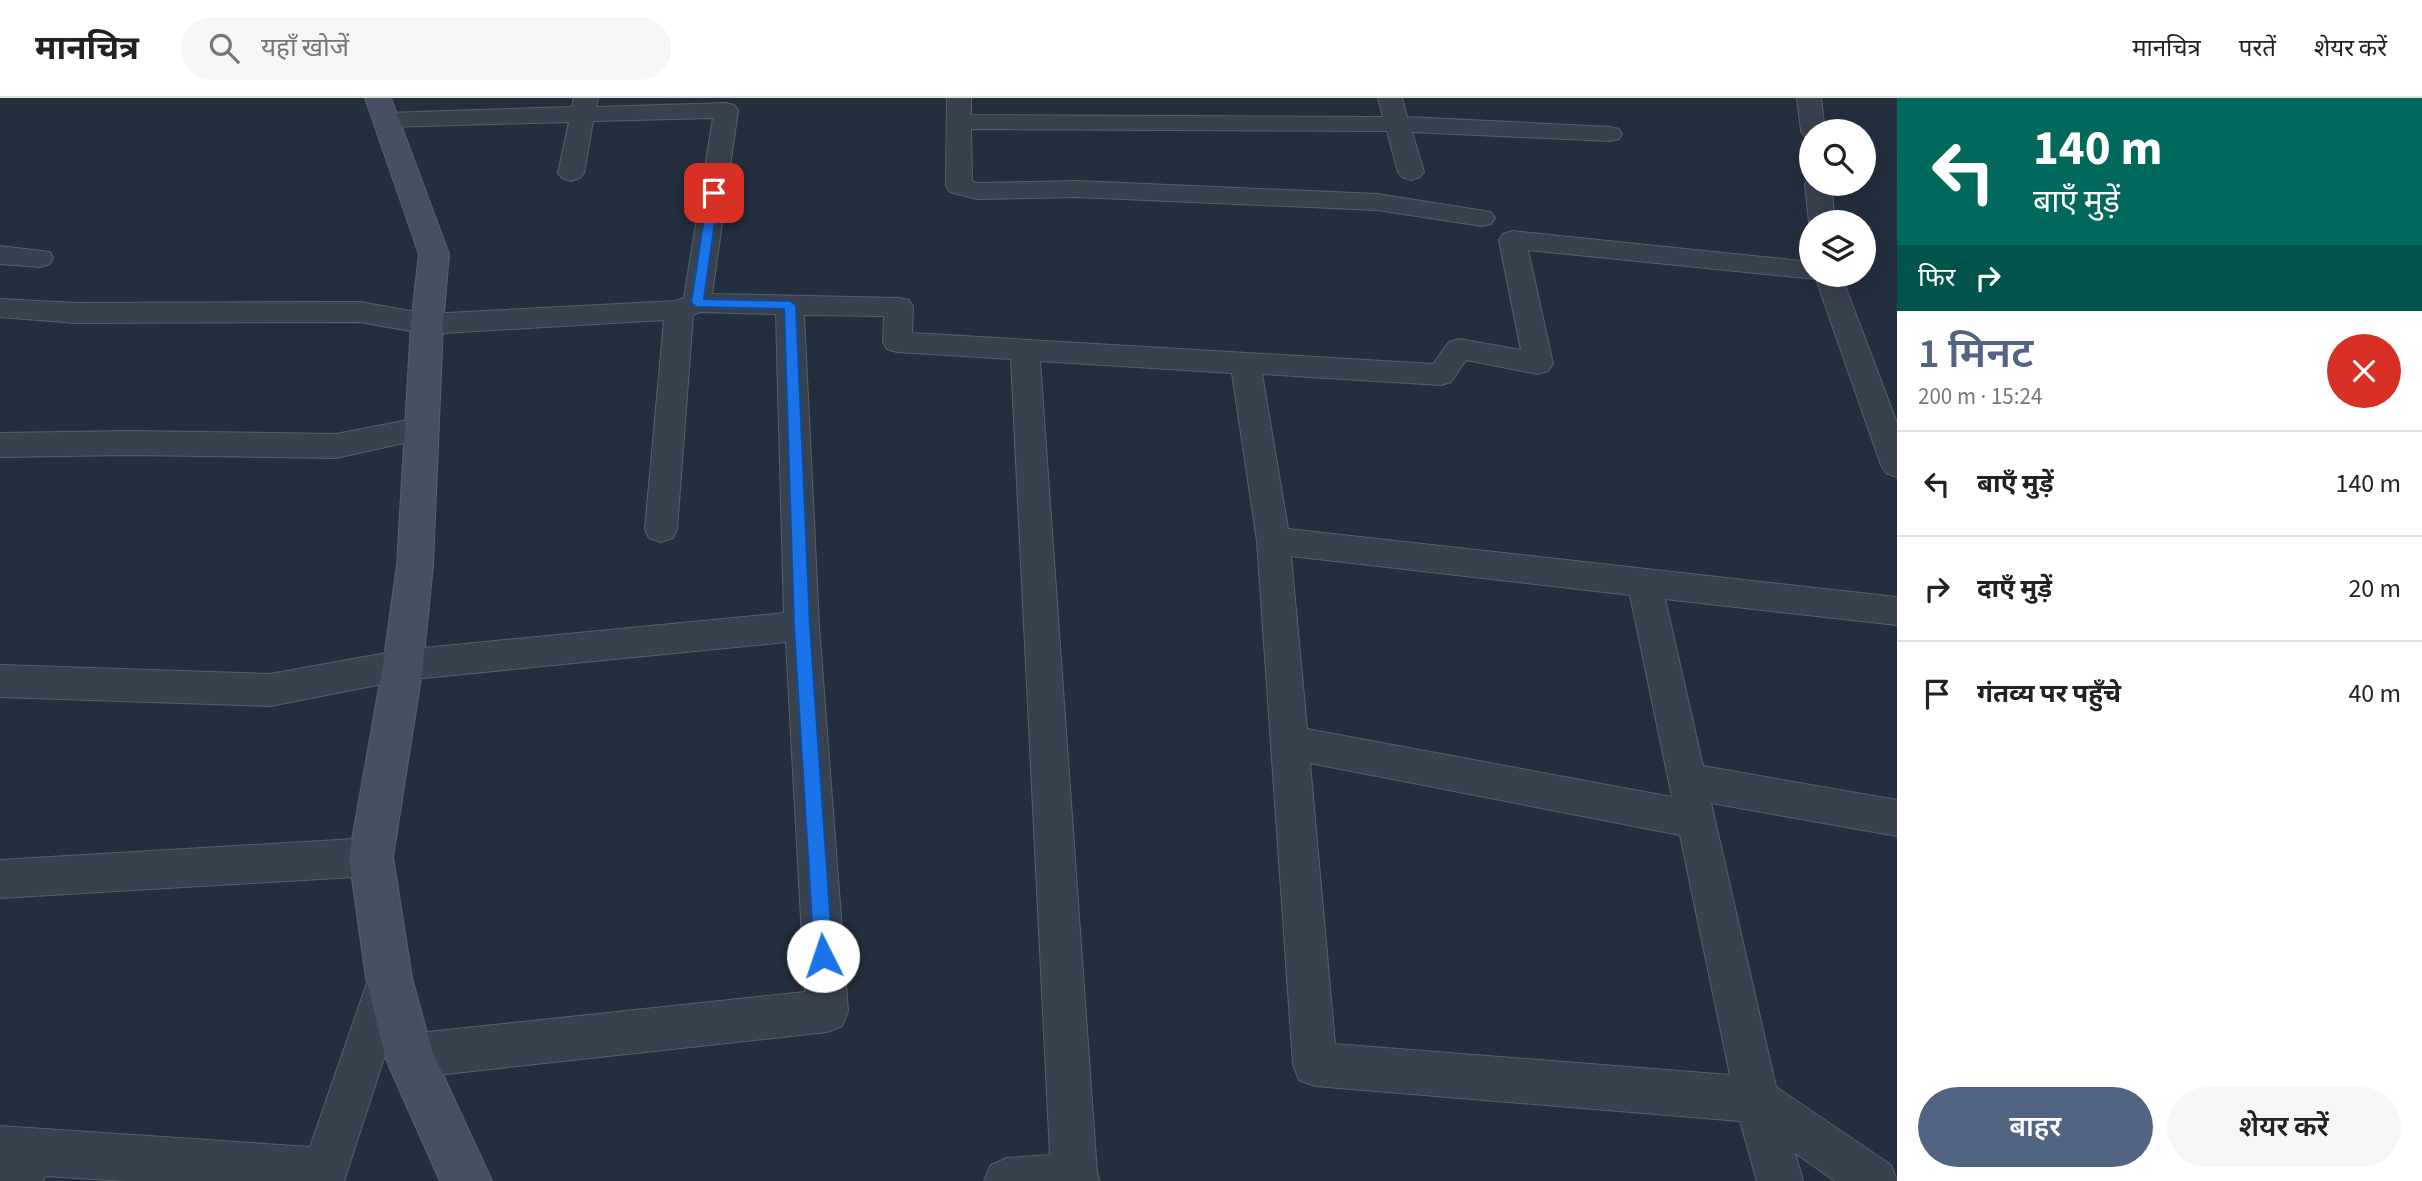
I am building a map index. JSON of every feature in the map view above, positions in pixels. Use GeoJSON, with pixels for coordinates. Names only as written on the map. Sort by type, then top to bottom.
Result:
{"type":"FeatureCollection","features":[{"type":"Feature","properties":{"kind":"street"},"geometry":{"type":"LineString","coordinates":[[1390,98],[1411,172]]}},
{"type":"Feature","properties":{"kind":"street"},"geometry":{"type":"LineString","coordinates":[[1809,98],[1812,119]]}},
{"type":"Feature","properties":{"kind":"street"},"geometry":{"type":"LineString","coordinates":[[467,1181],[409,1056],[389,978],[371,857],[403,665],[415,565],[424,428],[427,324],[434,254],[382,109],[726,104],[688,307],[661,529]]}},
{"type":"Feature","properties":{"kind":"street"},"geometry":{"type":"LineString","coordinates":[[571,173],[585,106]]}},
{"type":"Feature","properties":{"kind":"street"},"geometry":{"type":"LineString","coordinates":[[1482,218],[1377,202],[1077,190],[977,191],[959,186],[959,110],[1398,124],[1610,134]]}},
{"type":"Feature","properties":{"kind":"street"},"geometry":{"type":"LineString","coordinates":[[0,308],[76,313],[360,312],[427,324],[688,307],[899,307],[897,342],[1441,375],[1459,349],[1538,364],[1512,240],[1799,270]]}},
{"type":"Feature","properties":{"kind":"street"},"geometry":{"type":"LineString","coordinates":[[0,256],[40,258]]}},
{"type":"Feature","properties":{"kind":"street"},"geometry":{"type":"LineString","coordinates":[[1833,287],[1897,465]]}},
{"type":"Feature","properties":{"kind":"street"},"geometry":{"type":"LineString","coordinates":[[409,1056],[827,1011],[802,626],[790,305]]}},
{"type":"Feature","properties":{"kind":"street"},"geometry":{"type":"LineString","coordinates":[[1007,1181],[1076,1179],[1025,350]]}},
{"type":"Feature","properties":{"kind":"street"},"geometry":{"type":"LineString","coordinates":[[1245,363],[1273,541],[1315,1064],[1757,1100],[1875,1181]]}},
{"type":"Feature","properties":{"kind":"street"},"geometry":{"type":"LineString","coordinates":[[0,445],[129,443],[336,446],[424,428]]}},
{"type":"Feature","properties":{"kind":"street"},"geometry":{"type":"LineString","coordinates":[[1273,541],[1897,611]]}},
{"type":"Feature","properties":{"kind":"street"},"geometry":{"type":"LineString","coordinates":[[1644,583],[1757,1100],[1780,1181]]}},
{"type":"Feature","properties":{"kind":"street"},"geometry":{"type":"LineString","coordinates":[[0,681],[270,690],[403,665],[802,626]]}},
{"type":"Feature","properties":{"kind":"street"},"geometry":{"type":"LineString","coordinates":[[1291,743],[1696,820]]}},
{"type":"Feature","properties":{"kind":"street"},"geometry":{"type":"LineString","coordinates":[[1687,781],[1897,818]]}},
{"type":"Feature","properties":{"kind":"street"},"geometry":{"type":"LineString","coordinates":[[0,879],[371,857]]}},
{"type":"Feature","properties":{"kind":"street"},"geometry":{"type":"LineString","coordinates":[[17,1161],[323,1176],[389,978]]}},
{"type":"Feature","properties":{"kind":"route"},"geometry":{"type":"LineString","coordinates":[[714,193],[697,303],[790,305],[802,626],[823,956]]}}]}
